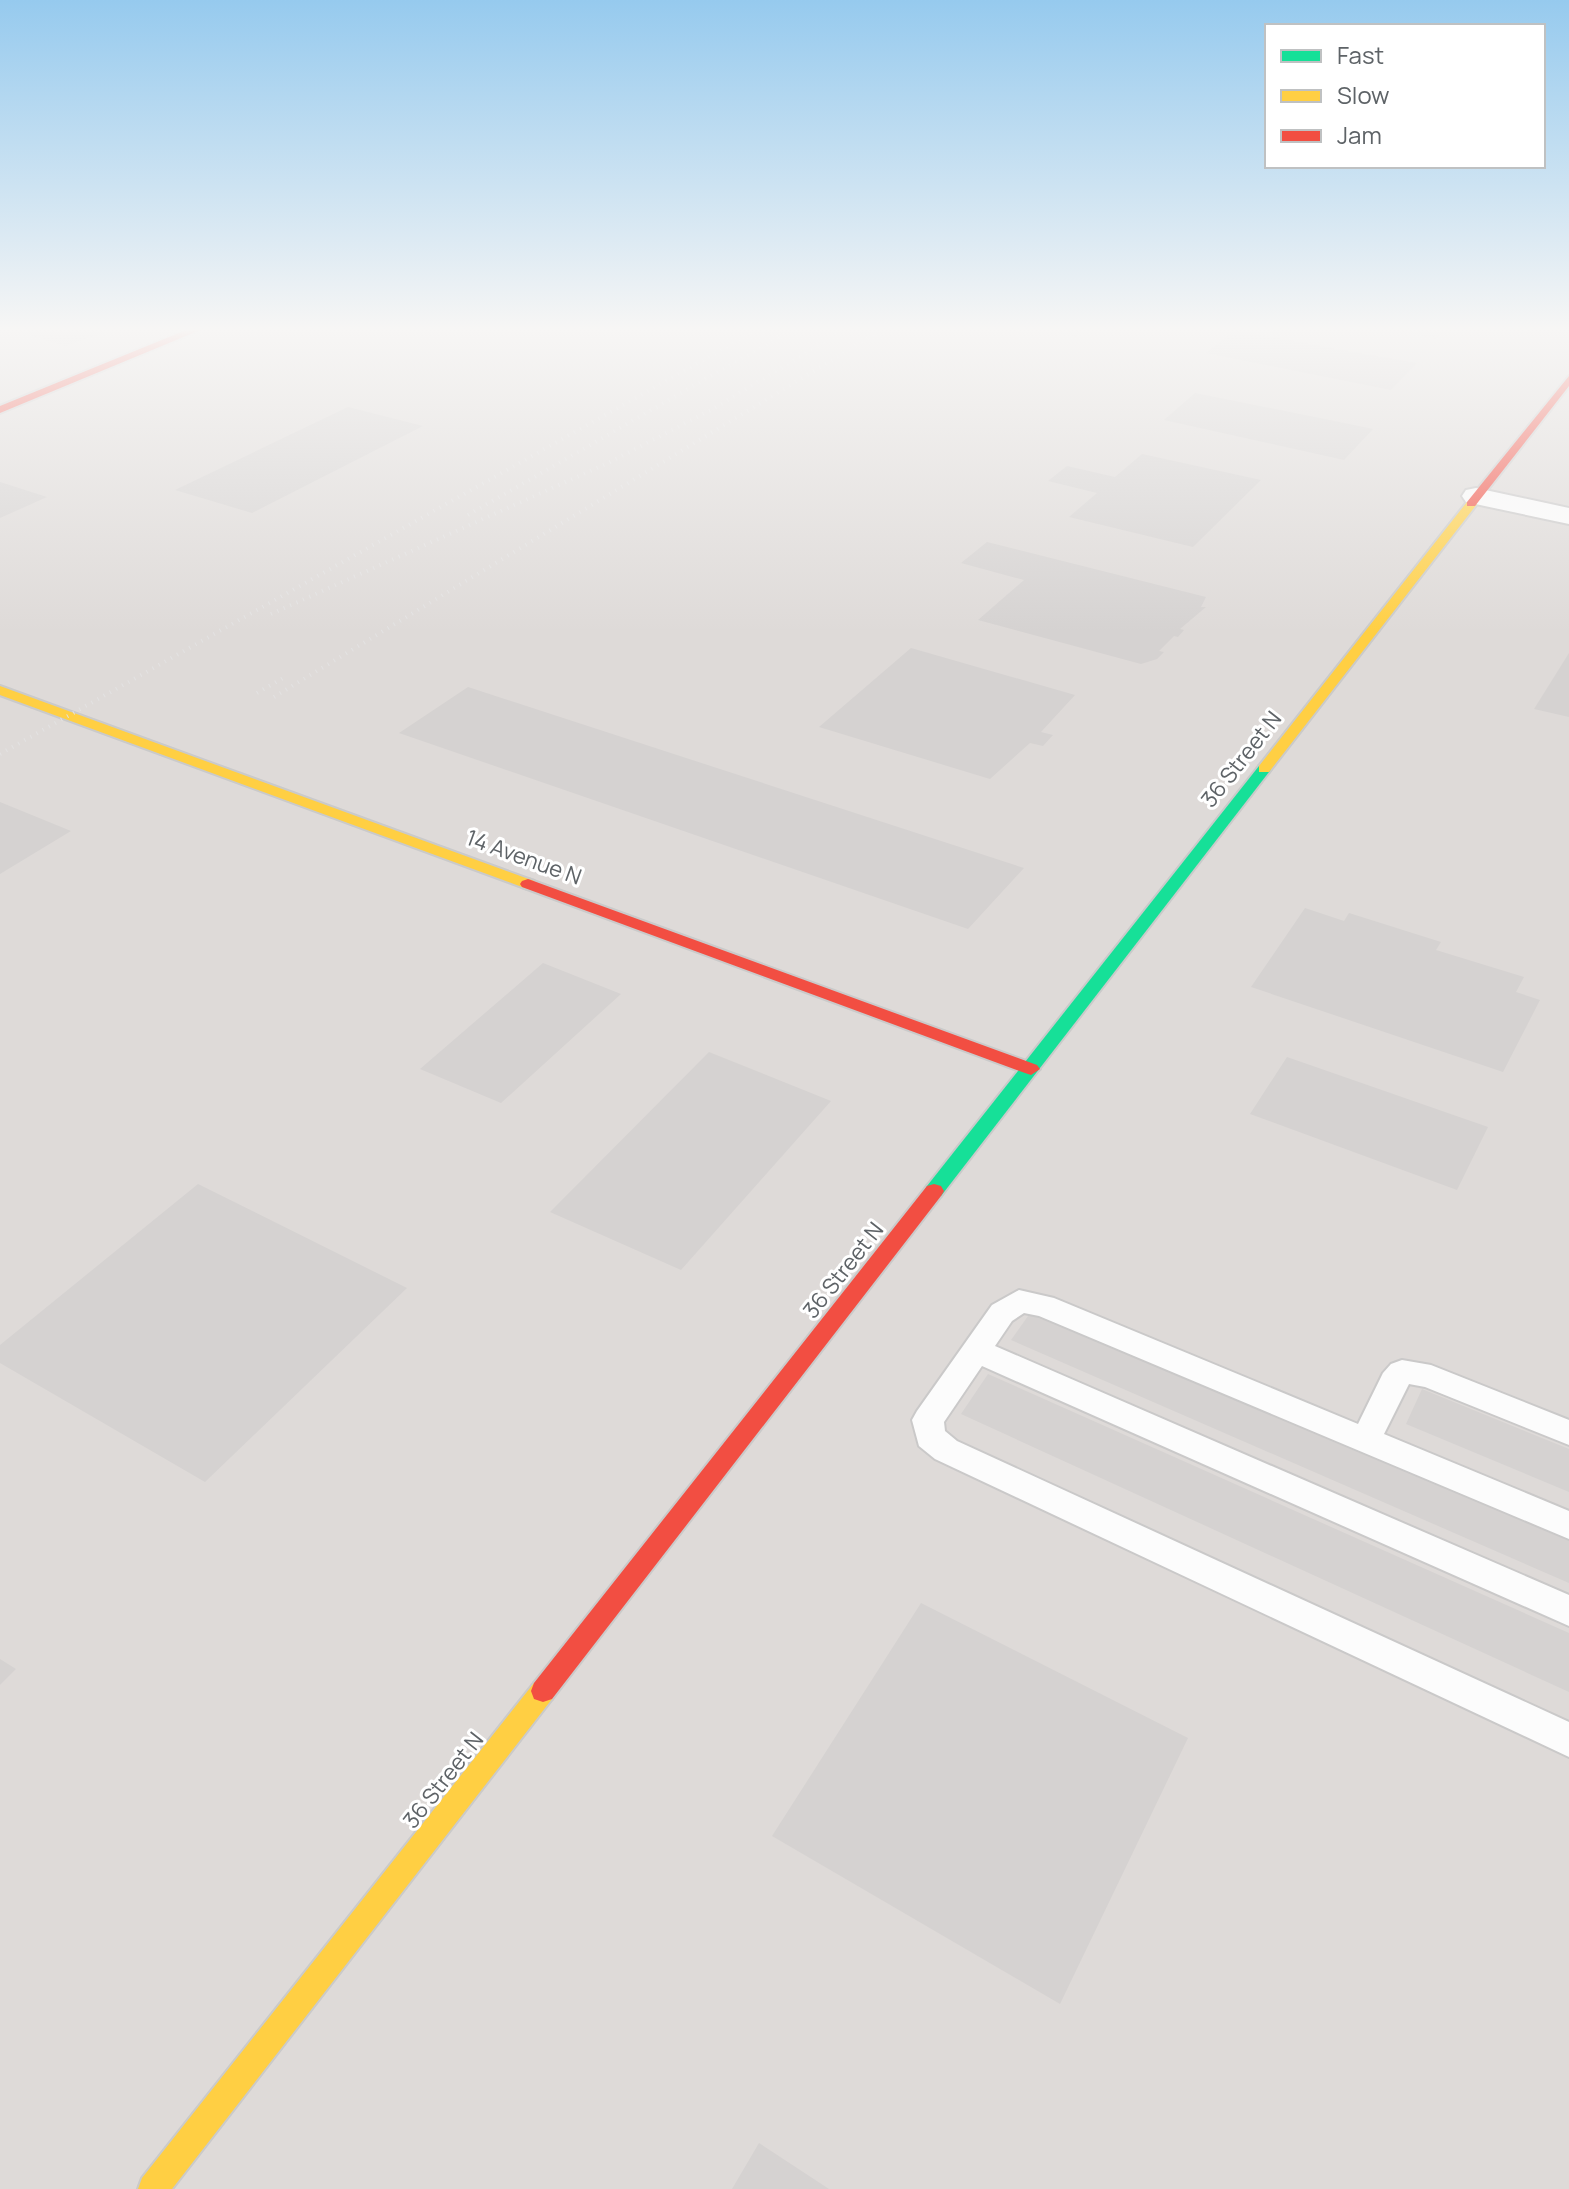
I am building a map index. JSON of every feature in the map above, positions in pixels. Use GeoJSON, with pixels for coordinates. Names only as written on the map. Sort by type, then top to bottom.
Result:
{"type":"FeatureCollection","features":[{"type":"Feature","properties":{"kind":"street","name":"36 Street N"},"geometry":{"type":"LineString","coordinates":[[153,2189],[1530,428]]}},
{"type":"Feature","properties":{"kind":"street"},"geometry":{"type":"LineString","coordinates":[[1476,496],[1569,516]]}},
{"type":"Feature","properties":{"kind":"street","name":"14 Avenue N"},"geometry":{"type":"LineString","coordinates":[[0,690],[1031,1069]]}},
{"type":"Feature","properties":{"kind":"lane"},"geometry":{"type":"LineString","coordinates":[[1569,1525],[1044,1306],[1019,1301],[1002,1313],[928,1420],[930,1437],[946,1450],[1569,1740]]}},
{"type":"Feature","properties":{"kind":"lane"},"geometry":{"type":"LineString","coordinates":[[976,1350],[1569,1611]]}},
{"type":"Feature","properties":{"kind":"lane"},"geometry":{"type":"LineString","coordinates":[[1366,1440],[1394,1381],[1402,1372],[1420,1373],[1569,1433]]}},
{"type":"Feature","properties":{"kind":"shaded area"},"geometry":{"type":"Polygon","coordinates":[[[0,428],[1569,428],[1569,2189],[0,2189],[0,428]]]}},
{"type":"Feature","properties":{"kind":"building"},"geometry":{"type":"Polygon","coordinates":[[[304,428],[419,428],[252,513],[175,490],[304,428]]]}},
{"type":"Feature","properties":{"kind":"building"},"geometry":{"type":"Polygon","coordinates":[[[1201,428],[1373,429],[1344,460],[1201,428]]]}},
{"type":"Feature","properties":{"kind":"building"},"geometry":{"type":"Polygon","coordinates":[[[1142,454],[1261,480],[1193,547],[1069,517],[1097,493],[1048,481],[1067,466],[1115,477],[1142,454]]]}},
{"type":"Feature","properties":{"kind":"building"},"geometry":{"type":"Polygon","coordinates":[[[0,482],[47,497],[0,518],[0,482]]]}},
{"type":"Feature","properties":{"kind":"building"},"geometry":{"type":"Polygon","coordinates":[[[987,542],[1206,597],[1201,607],[1206,607],[1180,629],[1184,630],[1178,637],[1174,636],[1159,651],[1164,652],[1157,659],[1141,664],[978,620],[1024,580],[961,563],[987,542]]]}},
{"type":"Feature","properties":{"kind":"building"},"geometry":{"type":"Polygon","coordinates":[[[911,648],[1075,695],[1041,732],[1053,735],[1043,746],[1030,743],[990,779],[819,727],[911,648]]]}},
{"type":"Feature","properties":{"kind":"building"},"geometry":{"type":"Polygon","coordinates":[[[1569,653],[1569,717],[1534,709],[1569,653]]]}},
{"type":"Feature","properties":{"kind":"building"},"geometry":{"type":"Polygon","coordinates":[[[468,687],[1024,868],[968,929],[399,733],[468,687]]]}},
{"type":"Feature","properties":{"kind":"building"},"geometry":{"type":"Polygon","coordinates":[[[0,802],[71,831],[0,874],[0,802]]]}},
{"type":"Feature","properties":{"kind":"building"},"geometry":{"type":"Polygon","coordinates":[[[1305,908],[1344,921],[1349,913],[1441,942],[1436,950],[1524,977],[1516,992],[1540,1000],[1503,1072],[1251,987],[1305,908]]]}},
{"type":"Feature","properties":{"kind":"building"},"geometry":{"type":"Polygon","coordinates":[[[543,963],[621,994],[501,1103],[420,1069],[543,963]]]}},
{"type":"Feature","properties":{"kind":"building"},"geometry":{"type":"Polygon","coordinates":[[[709,1052],[831,1101],[681,1270],[550,1212],[709,1052]]]}},
{"type":"Feature","properties":{"kind":"building"},"geometry":{"type":"Polygon","coordinates":[[[1287,1057],[1488,1127],[1457,1190],[1250,1114],[1287,1057]]]}},
{"type":"Feature","properties":{"kind":"building"},"geometry":{"type":"Polygon","coordinates":[[[198,1184],[407,1288],[205,1482],[0,1363],[0,1345],[198,1184]]]}},
{"type":"Feature","properties":{"kind":"building"},"geometry":{"type":"Polygon","coordinates":[[[1033,1309],[1569,1536],[1569,1583],[1011,1340],[1033,1309]]]}},
{"type":"Feature","properties":{"kind":"building"},"geometry":{"type":"Polygon","coordinates":[[[988,1374],[1569,1633],[1569,1692],[961,1414],[988,1374]]]}},
{"type":"Feature","properties":{"kind":"building"},"geometry":{"type":"Polygon","coordinates":[[[1422,1389],[1569,1449],[1569,1492],[1406,1424],[1422,1389]]]}},
{"type":"Feature","properties":{"kind":"building"},"geometry":{"type":"Polygon","coordinates":[[[921,1603],[1188,1738],[1060,2004],[772,1836],[921,1603]]]}},
{"type":"Feature","properties":{"kind":"building"},"geometry":{"type":"Polygon","coordinates":[[[0,1659],[16,1669],[0,1685],[0,1659]]]}},
{"type":"Feature","properties":{"kind":"building"},"geometry":{"type":"Polygon","coordinates":[[[759,2143],[829,2189],[732,2189],[759,2143]]]}},
{"type":"Feature","properties":{"kind":"railway"},"geometry":{"type":"LineString","coordinates":[[0,754],[582,428]]}},
{"type":"Feature","properties":{"kind":"railway"},"geometry":{"type":"LineString","coordinates":[[468,515],[620,428]]}},
{"type":"Feature","properties":{"kind":"railway"},"geometry":{"type":"LineString","coordinates":[[271,614],[608,463],[676,428]]}},
{"type":"Feature","properties":{"kind":"railway"},"geometry":{"type":"LineString","coordinates":[[274,697],[719,428]]}},
{"type":"Feature","properties":{"kind":"railway"},"geometry":{"type":"LineString","coordinates":[[257,693],[285,677]]}},
{"type":"Feature","properties":{"kind":"traffic: fast"},"geometry":{"type":"LineString","coordinates":[[934,1191],[1264,769]]}},
{"type":"Feature","properties":{"kind":"traffic: slow"},"geometry":{"type":"LineString","coordinates":[[1264,769],[1471,504]]}},
{"type":"Feature","properties":{"kind":"traffic: slow"},"geometry":{"type":"LineString","coordinates":[[0,690],[528,884]]}},
{"type":"Feature","properties":{"kind":"traffic: slow"},"geometry":{"type":"LineString","coordinates":[[153,2189],[543,1691]]}},
{"type":"Feature","properties":{"kind":"traffic: jam"},"geometry":{"type":"LineString","coordinates":[[1471,504],[1530,428]]}},
{"type":"Feature","properties":{"kind":"traffic: jam"},"geometry":{"type":"LineString","coordinates":[[528,884],[1031,1069]]}},
{"type":"Feature","properties":{"kind":"traffic: jam"},"geometry":{"type":"LineString","coordinates":[[543,1691],[934,1191]]}}]}
